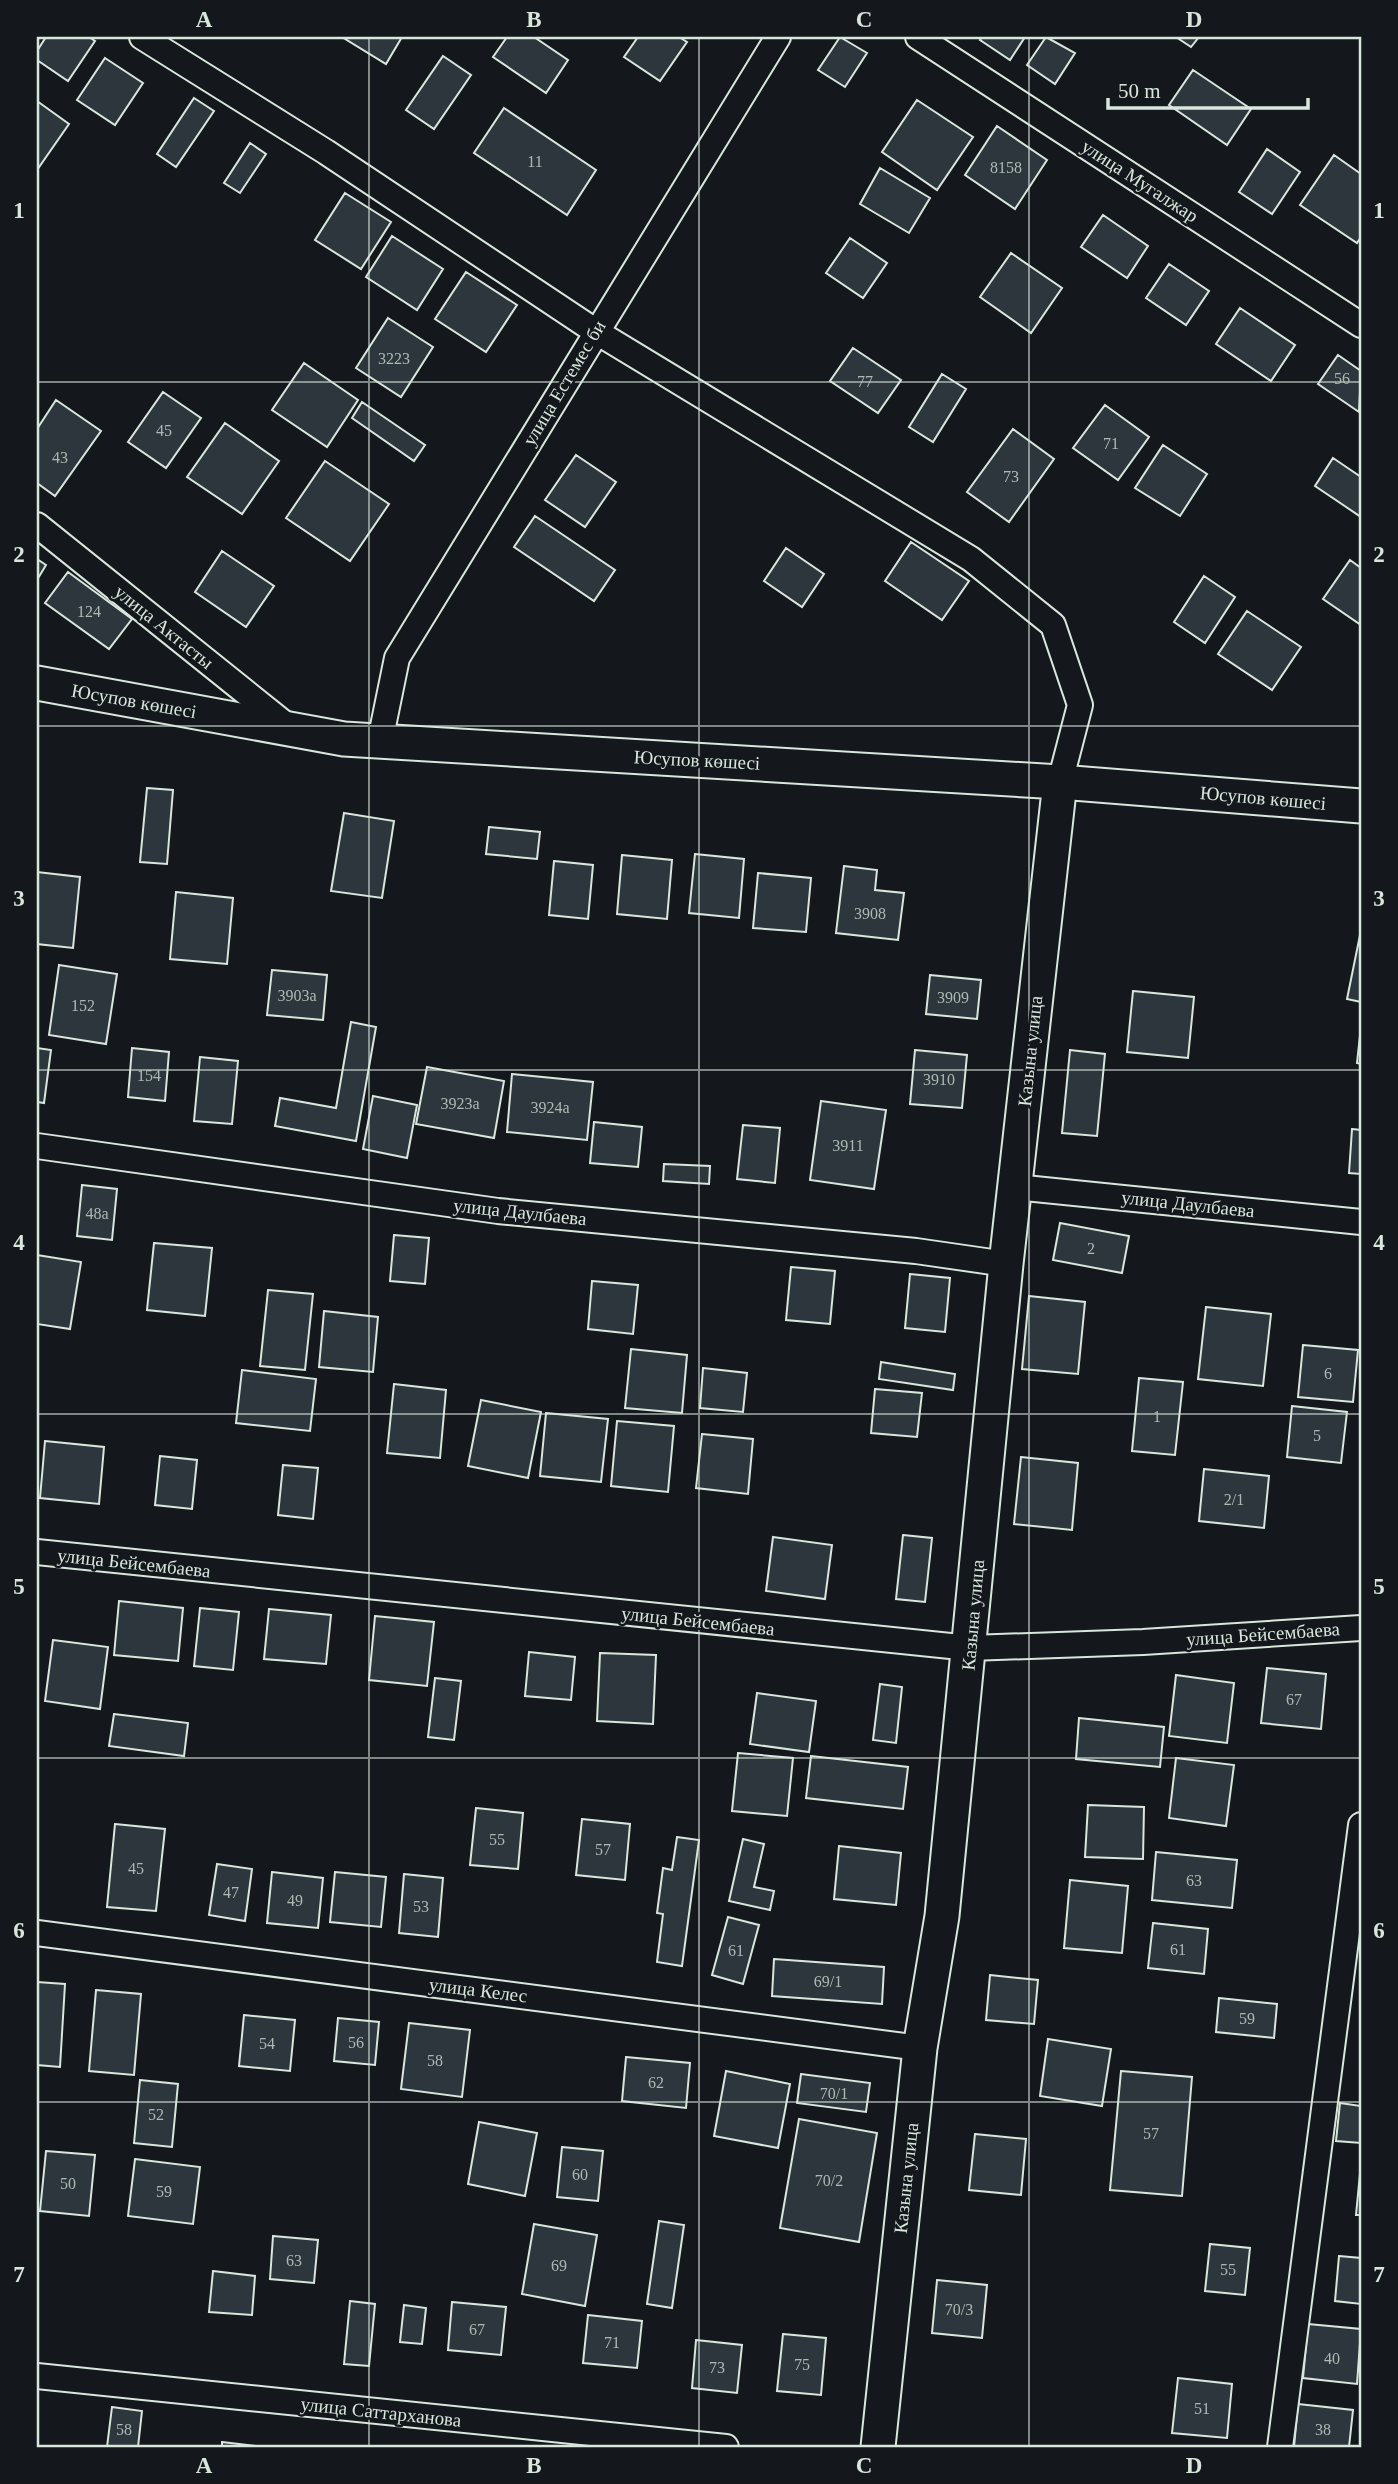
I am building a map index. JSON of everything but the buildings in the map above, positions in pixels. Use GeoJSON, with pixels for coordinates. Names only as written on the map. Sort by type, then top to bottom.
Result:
{"type":"FeatureCollection","features":[{"type":"Feature","properties":{"kind":"street"},"geometry":{"type":"LineString","coordinates":[[142,37],[326,152],[595,331],[971,559],[1053,625],[1080,705],[1060,782]]}},
{"type":"Feature","properties":{"kind":"street","name":"улица Естемес би"},"geometry":{"type":"LineString","coordinates":[[380,741],[397,658],[595,331],[778,37]]}},
{"type":"Feature","properties":{"kind":"street","name":"улица Мугалжар"},"geometry":{"type":"LineString","coordinates":[[918,37],[1361,325]]}},
{"type":"Feature","properties":{"kind":"street","name":"улица Актасты"},"geometry":{"type":"LineString","coordinates":[[37,525],[291,729]]}},
{"type":"Feature","properties":{"kind":"street","name":"Юсупов көшесі"},"geometry":{"type":"LineString","coordinates":[[37,683],[344,739],[1060,782],[1361,806]]}},
{"type":"Feature","properties":{"kind":"street","name":"Казына улица"},"geometry":{"type":"LineString","coordinates":[[878,2447],[920,2048],[942,1916],[1006,1264],[1060,782]]}},
{"type":"Feature","properties":{"kind":"street","name":"улица Даулбаева"},"geometry":{"type":"LineString","coordinates":[[37,1146],[498,1211],[916,1251],[1006,1264]]}},
{"type":"Feature","properties":{"kind":"street","name":"улица Даулбаева"},"geometry":{"type":"LineString","coordinates":[[1015,1187],[1361,1222]]}},
{"type":"Feature","properties":{"kind":"street","name":"улица Бейсембаева"},"geometry":{"type":"LineString","coordinates":[[37,1552],[970,1648],[1143,1642],[1361,1628]]}},
{"type":"Feature","properties":{"kind":"street"},"geometry":{"type":"LineString","coordinates":[[1280,2447],[1361,1825]]}},
{"type":"Feature","properties":{"kind":"street","name":"улица Келес"},"geometry":{"type":"LineString","coordinates":[[37,1933],[920,2048]]}},
{"type":"Feature","properties":{"kind":"street","name":"улица Саттарханова"},"geometry":{"type":"LineString","coordinates":[[37,2376],[726,2447]]}}]}
